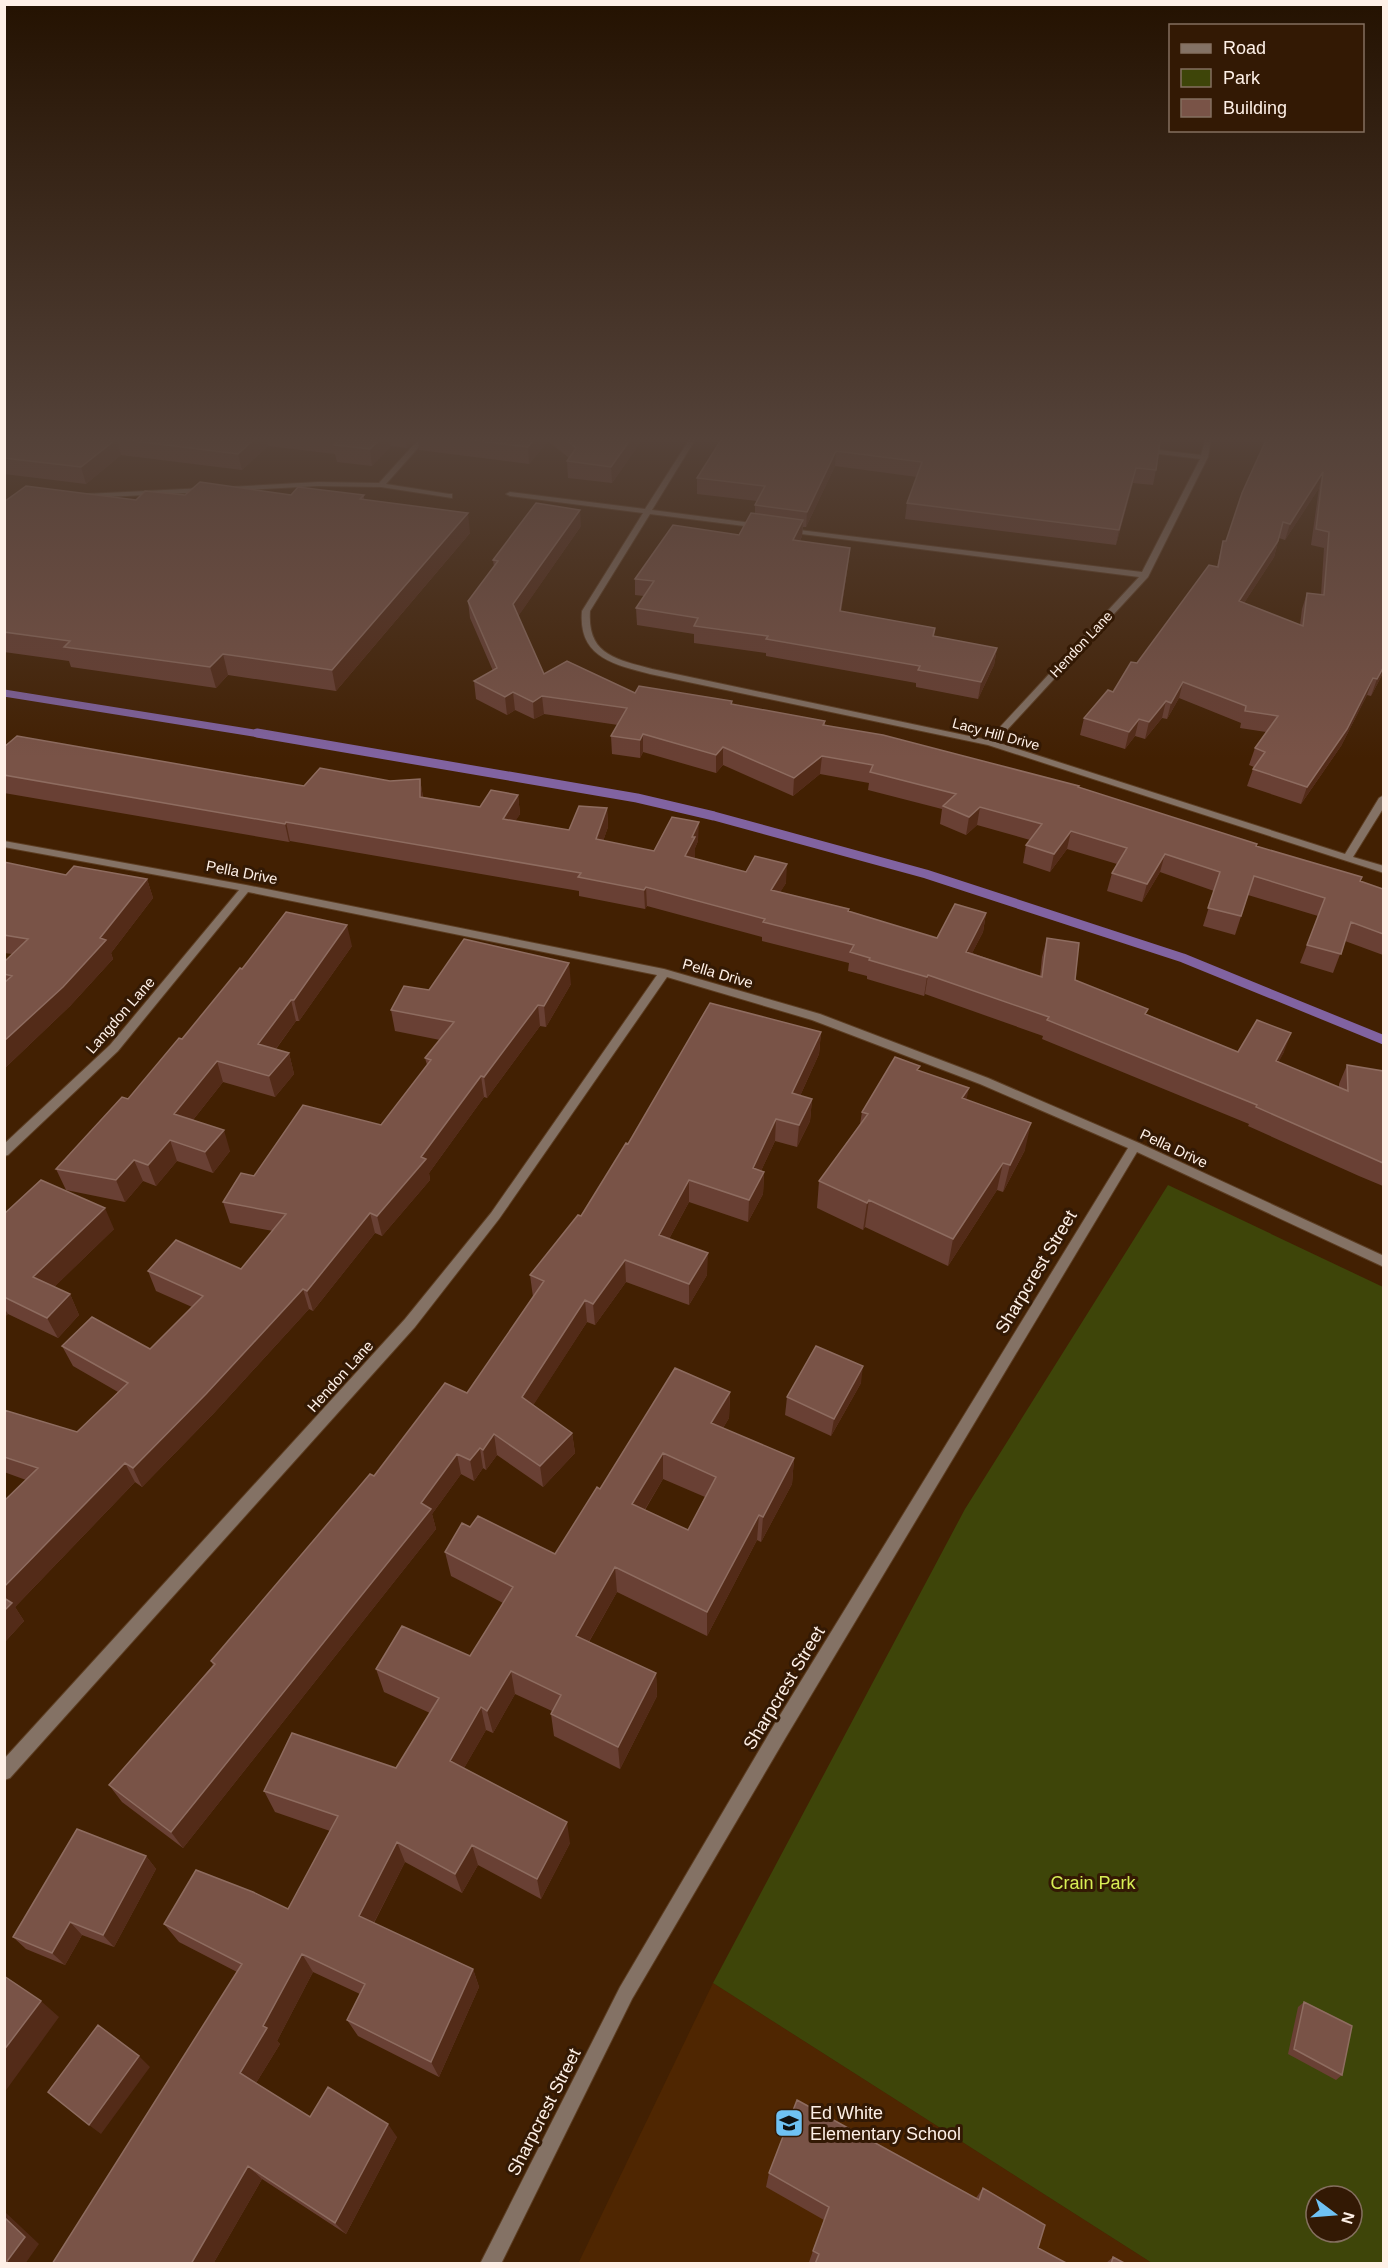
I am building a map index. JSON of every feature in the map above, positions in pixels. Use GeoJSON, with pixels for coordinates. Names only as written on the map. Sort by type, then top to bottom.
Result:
{"type":"FeatureCollection","features":[{"type":"Feature","properties":{"kind":"street","name":"Lacy Hill Drive"},"geometry":{"type":"LineString","coordinates":[[626,546],[586,611],[582,627],[586,638],[595,649],[612,659],[650,671],[990,743],[1383,870]]}},
{"type":"Feature","properties":{"kind":"street"},"geometry":{"type":"LineString","coordinates":[[917,546],[1145,575]]}},
{"type":"Feature","properties":{"kind":"street","name":"Hendon Lane"},"geometry":{"type":"LineString","coordinates":[[990,743],[1145,575],[1160,546]]}},
{"type":"Feature","properties":{"kind":"street"},"geometry":{"type":"LineString","coordinates":[[1348,857],[1383,798]]}},
{"type":"Feature","properties":{"kind":"street","name":"Pella Drive"},"geometry":{"type":"LineString","coordinates":[[4,844],[246,888],[664,973],[816,1017],[984,1081],[1135,1146],[1383,1262]]}},
{"type":"Feature","properties":{"kind":"street","name":"Langdon Lane"},"geometry":{"type":"LineString","coordinates":[[4,1152],[114,1048],[246,888]]}},
{"type":"Feature","properties":{"kind":"street","name":"Hendon Lane"},"geometry":{"type":"LineString","coordinates":[[4,1772],[410,1323],[495,1216],[664,973]]}},
{"type":"Feature","properties":{"kind":"street","name":"Sharpcrest Street"},"geometry":{"type":"LineString","coordinates":[[490,2264],[627,1993],[780,1731],[1135,1146]]}},
{"type":"Feature","properties":{"kind":"shaded area","name":"Ed White Elementary School"},"geometry":{"type":"Polygon","coordinates":[[[713,1983],[1152,2263],[578,2264],[713,1983]]]}},
{"type":"Feature","properties":{"kind":"green space","name":"Crain Park"},"geometry":{"type":"Polygon","coordinates":[[[1168,1185],[1383,1287],[1383,2263],[1152,2263],[713,1983],[965,1509],[1168,1185]]]}},
{"type":"Feature","properties":{"kind":"building"},"geometry":{"type":"Polygon","coordinates":[[[4,546],[440,546],[332,670],[223,654],[210,667],[64,647],[70,641],[4,632],[4,546]]]}},
{"type":"Feature","properties":{"kind":"building"},"geometry":{"type":"Polygon","coordinates":[[[504,546],[554,546],[513,604],[544,674],[567,661],[635,693],[639,686],[732,701],[731,704],[825,721],[823,725],[883,735],[1079,786],[1257,844],[1256,846],[1362,877],[1360,881],[1383,889],[1383,934],[1351,922],[1341,954],[1307,945],[1325,898],[1254,876],[1241,916],[1208,908],[1220,872],[1165,854],[1147,884],[1112,873],[1127,848],[1071,831],[1054,854],[1026,845],[1042,824],[980,807],[969,817],[943,806],[956,794],[870,772],[873,765],[822,756],[794,778],[723,747],[716,755],[643,734],[640,740],[611,736],[627,708],[542,696],[533,702],[513,692],[505,697],[474,681],[497,668],[468,601],[498,561],[493,560],[504,546]]]}},
{"type":"Feature","properties":{"kind":"building"},"geometry":{"type":"Polygon","coordinates":[[[658,546],[835,546],[850,548],[840,611],[935,628],[933,636],[997,648],[981,682],[918,670],[920,666],[766,639],[768,636],[694,626],[698,618],[636,608],[654,581],[635,579],[658,546]]]}},
{"type":"Feature","properties":{"kind":"building"},"geometry":{"type":"Polygon","coordinates":[[[1222,546],[1275,546],[1239,601],[1303,626],[1307,593],[1324,595],[1328,546],[1383,546],[1383,668],[1377,679],[1373,678],[1347,729],[1307,787],[1253,769],[1265,752],[1255,748],[1278,716],[1245,711],[1246,706],[1183,682],[1171,703],[1166,701],[1149,722],[1139,719],[1129,732],[1084,718],[1108,690],[1113,692],[1131,662],[1137,663],[1209,565],[1218,567],[1222,546]]]}},
{"type":"Feature","properties":{"kind":"building"},"geometry":{"type":"Polygon","coordinates":[[[17,736],[304,786],[320,768],[390,781],[420,779],[420,797],[480,807],[491,790],[518,795],[503,819],[569,830],[579,806],[607,808],[596,839],[654,851],[672,817],[699,822],[692,837],[695,837],[685,856],[746,872],[755,856],[787,864],[771,890],[849,909],[848,911],[937,938],[955,904],[986,913],[966,952],[1042,977],[1047,938],[1079,943],[1075,980],[1148,1009],[1145,1014],[1238,1052],[1257,1020],[1291,1033],[1276,1061],[1348,1091],[1347,1065],[1383,1071],[1383,1163],[1256,1107],[1257,1105],[1047,1020],[1049,1017],[928,975],[927,977],[869,960],[870,958],[850,952],[854,945],[763,922],[765,919],[646,887],[644,890],[578,877],[581,873],[4,775],[4,747],[17,736]]]}},
{"type":"Feature","properties":{"kind":"building"},"geometry":{"type":"Polygon","coordinates":[[[4,862],[66,875],[74,866],[147,879],[100,938],[106,940],[63,987],[4,1041],[4,983],[12,976],[4,974],[4,962],[28,939],[4,935],[4,862]]]}},
{"type":"Feature","properties":{"kind":"building"},"geometry":{"type":"Polygon","coordinates":[[[286,912],[347,925],[294,1000],[291,1000],[258,1044],[289,1053],[269,1076],[217,1061],[174,1114],[224,1130],[205,1152],[170,1140],[148,1165],[134,1160],[116,1180],[56,1169],[122,1097],[128,1099],[179,1038],[182,1039],[240,968],[242,969],[286,912]]]}},
{"type":"Feature","properties":{"kind":"building"},"geometry":{"type":"Polygon","coordinates":[[[464,939],[569,963],[544,1006],[538,1005],[484,1077],[481,1076],[421,1157],[426,1159],[377,1216],[370,1213],[307,1291],[303,1289],[206,1394],[133,1468],[125,1463],[4,1587],[4,1501],[38,1468],[4,1457],[4,1410],[77,1432],[128,1383],[62,1346],[92,1317],[150,1349],[203,1296],[148,1271],[176,1240],[241,1269],[286,1214],[223,1202],[241,1173],[254,1176],[303,1105],[381,1125],[431,1060],[425,1058],[454,1022],[391,1010],[404,986],[429,990],[464,939]]]}},
{"type":"Feature","properties":{"kind":"building"},"geometry":{"type":"Polygon","coordinates":[[[710,1003],[821,1032],[792,1093],[812,1099],[799,1125],[776,1119],[753,1168],[764,1172],[749,1200],[689,1180],[659,1235],[708,1253],[689,1284],[625,1260],[593,1304],[585,1300],[522,1397],[572,1433],[540,1466],[494,1434],[483,1450],[480,1448],[470,1460],[457,1454],[421,1503],[431,1509],[171,1832],[109,1785],[215,1664],[211,1661],[370,1474],[374,1476],[445,1383],[467,1393],[544,1281],[530,1275],[578,1215],[581,1216],[626,1143],[628,1144],[710,1003]]]}},
{"type":"Feature","properties":{"kind":"building"},"geometry":{"type":"Polygon","coordinates":[[[895,1057],[920,1066],[917,1070],[969,1088],[962,1098],[1031,1123],[1010,1165],[1003,1163],[953,1239],[869,1200],[867,1203],[819,1181],[868,1114],[862,1112],[895,1057]]]}},
{"type":"Feature","properties":{"kind":"building"},"geometry":{"type":"Polygon","coordinates":[[[41,1180],[105,1208],[33,1277],[70,1294],[47,1318],[4,1297],[4,1214],[41,1180]]]}},
{"type":"Feature","properties":{"kind":"building"},"geometry":{"type":"Polygon","coordinates":[[[816,1346],[863,1366],[834,1419],[787,1397],[816,1346]]]}},
{"type":"Feature","properties":{"kind":"building"},"geometry":{"type":"Polygon","coordinates":[[[675,1368],[730,1392],[711,1423],[794,1458],[763,1517],[759,1515],[707,1612],[615,1567],[576,1636],[656,1673],[618,1747],[551,1714],[561,1695],[511,1671],[487,1711],[481,1707],[450,1761],[567,1822],[537,1879],[472,1845],[455,1874],[397,1842],[359,1916],[473,1969],[431,2062],[347,2020],[365,1984],[302,1954],[263,2026],[267,2028],[240,2073],[310,2117],[328,2087],[388,2124],[335,2223],[248,2166],[191,2264],[52,2264],[242,1964],[164,1924],[196,1870],[253,1892],[288,1909],[338,1816],[264,1791],[292,1733],[396,1768],[439,1698],[376,1669],[402,1626],[470,1656],[513,1587],[445,1552],[462,1523],[470,1527],[478,1516],[555,1554],[597,1487],[600,1489],[675,1368]],[[663,1453],[632,1504],[688,1530],[716,1477],[663,1453]]]}},
{"type":"Feature","properties":{"kind":"building"},"geometry":{"type":"Polygon","coordinates":[[[4,1598],[12,1603],[4,1611],[4,1598]]]}},
{"type":"Feature","properties":{"kind":"building"},"geometry":{"type":"Polygon","coordinates":[[[77,1829],[146,1856],[103,1935],[70,1922],[52,1953],[13,1937],[77,1829]]]}},
{"type":"Feature","properties":{"kind":"building"},"geometry":{"type":"Polygon","coordinates":[[[4,1976],[41,2001],[4,2050],[4,1976]]]}},
{"type":"Feature","properties":{"kind":"building"},"geometry":{"type":"Polygon","coordinates":[[[1304,2002],[1352,2026],[1342,2075],[1294,2049],[1304,2002]]]}},
{"type":"Feature","properties":{"kind":"building"},"geometry":{"type":"Polygon","coordinates":[[[98,2025],[139,2056],[89,2125],[48,2092],[98,2025]]]}},
{"type":"Feature","properties":{"kind":"building"},"geometry":{"type":"Polygon","coordinates":[[[797,2100],[979,2200],[983,2188],[1045,2225],[1038,2248],[1068,2264],[815,2264],[819,2254],[813,2251],[829,2207],[769,2173],[797,2100]]]}},
{"type":"Feature","properties":{"kind":"building"},"geometry":{"type":"Polygon","coordinates":[[[4,2217],[25,2237],[5,2264],[4,2264],[4,2217]]]}},
{"type":"Feature","properties":{"kind":"building"},"geometry":{"type":"Polygon","coordinates":[[[1113,2257],[1126,2264],[1111,2264],[1113,2257]]]}},
{"type":"Feature","properties":{"kind":"waterway"},"geometry":{"type":"LineString","coordinates":[[4,693],[266,735]]}},
{"type":"Feature","properties":{"kind":"waterway"},"geometry":{"type":"LineString","coordinates":[[257,733],[637,798],[714,816],[926,874],[1183,958],[1384,1040]]}},
{"type":"Feature","properties":{"kind":"place","name":"Ed White Elementary School"},"geometry":{"type":"Point","coordinates":[789,2123]}}]}
